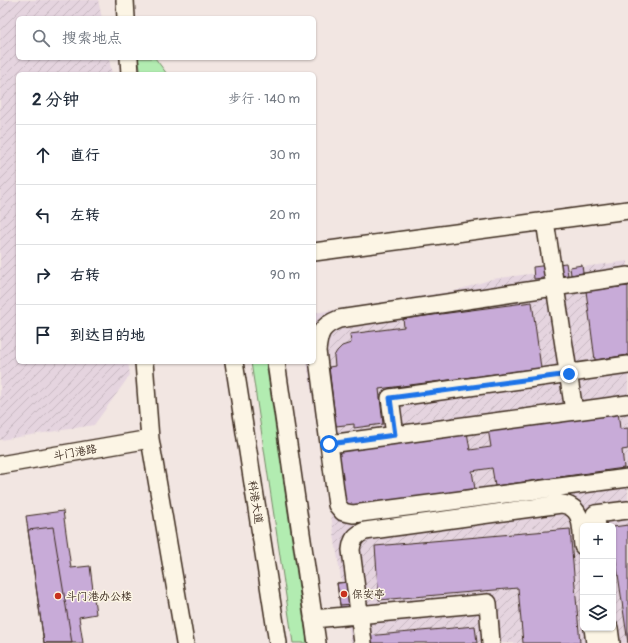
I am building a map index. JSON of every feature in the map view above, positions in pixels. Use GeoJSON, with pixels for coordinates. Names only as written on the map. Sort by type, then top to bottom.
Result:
{"type":"FeatureCollection","features":[{"type":"Feature","properties":{"kind":"street"},"geometry":{"type":"LineString","coordinates":[[125,0],[126,16]]}},
{"type":"Feature","properties":{"kind":"street"},"geometry":{"type":"LineString","coordinates":[[129,60],[130,72]]}},
{"type":"Feature","properties":{"kind":"street"},"geometry":{"type":"LineString","coordinates":[[316,252],[628,210]]}},
{"type":"Feature","properties":{"kind":"street"},"geometry":{"type":"LineString","coordinates":[[545,221],[574,411]]}},
{"type":"Feature","properties":{"kind":"street"},"geometry":{"type":"LineString","coordinates":[[628,276],[339,319],[326,325],[322,330],[319,336],[317,351],[337,505],[343,512],[353,514],[628,478]]}},
{"type":"Feature","properties":{"kind":"street"},"geometry":{"type":"LineString","coordinates":[[144,364],[150,439],[185,643]]}},
{"type":"Feature","properties":{"kind":"street","name":"科港大道"},"geometry":{"type":"LineString","coordinates":[[234,364],[278,643]]}},
{"type":"Feature","properties":{"kind":"street"},"geometry":{"type":"LineString","coordinates":[[276,364],[317,643]]}},
{"type":"Feature","properties":{"kind":"street"},"geometry":{"type":"LineString","coordinates":[[395,435],[390,398],[628,365]]}},
{"type":"Feature","properties":{"kind":"street"},"geometry":{"type":"LineString","coordinates":[[329,444],[628,404]]}},
{"type":"Feature","properties":{"kind":"street","name":"斗门港路"},"geometry":{"type":"LineString","coordinates":[[0,465],[150,439]]}},
{"type":"Feature","properties":{"kind":"street"},"geometry":{"type":"LineString","coordinates":[[363,643],[351,550],[354,538],[364,531],[561,504],[567,504],[577,511],[580,524]]}},
{"type":"Feature","properties":{"kind":"street"},"geometry":{"type":"LineString","coordinates":[[596,523],[595,514],[628,510]]}},
{"type":"Feature","properties":{"kind":"street"},"geometry":{"type":"LineString","coordinates":[[313,619],[488,603],[491,643]]}},
{"type":"Feature","properties":{"kind":"street"},"geometry":{"type":"LineString","coordinates":[[593,631],[594,643]]}},
{"type":"Feature","properties":{"kind":"street"},"geometry":{"type":"LineString","coordinates":[[610,631],[611,643]]}},
{"type":"Feature","properties":{"kind":"shaded area"},"geometry":{"type":"Polygon","coordinates":[[[0,0],[98,0],[102,16],[16,16],[16,60],[109,60],[112,72],[16,72],[16,364],[128,364],[130,375],[94,425],[0,440],[0,0]]]}},
{"type":"Feature","properties":{"kind":"shaded area"},"geometry":{"type":"Polygon","coordinates":[[[628,261],[628,643],[351,643],[307,364],[316,364],[316,313],[455,291],[492,279],[628,261]]]}},
{"type":"Feature","properties":{"kind":"green space"},"geometry":{"type":"Polygon","coordinates":[[[138,60],[156,60],[166,72],[141,72],[138,60]]]}},
{"type":"Feature","properties":{"kind":"green space"},"geometry":{"type":"Polygon","coordinates":[[[251,364],[266,364],[307,643],[293,643],[251,364]]]}},
{"type":"Feature","properties":{"kind":"building"},"geometry":{"type":"Polygon","coordinates":[[[566,263],[568,275],[534,279],[533,267],[566,263]]]}},
{"type":"Feature","properties":{"kind":"building"},"geometry":{"type":"Polygon","coordinates":[[[582,265],[583,273],[571,275],[570,267],[582,265]]]}},
{"type":"Feature","properties":{"kind":"building"},"geometry":{"type":"Polygon","coordinates":[[[628,286],[628,355],[595,360],[586,291],[628,286]]]}},
{"type":"Feature","properties":{"kind":"building"},"geometry":{"type":"Polygon","coordinates":[[[532,302],[541,368],[379,389],[383,424],[354,428],[354,424],[336,426],[329,367],[335,366],[334,356],[337,351],[342,346],[351,343],[350,334],[404,327],[403,319],[532,302]]]}},
{"type":"Feature","properties":{"kind":"building"},"geometry":{"type":"Polygon","coordinates":[[[618,411],[620,429],[628,428],[628,449],[622,450],[624,468],[495,486],[492,468],[472,471],[475,489],[346,506],[338,450],[467,432],[470,450],[491,447],[488,429],[618,411]]]}},
{"type":"Feature","properties":{"kind":"building"},"geometry":{"type":"Polygon","coordinates":[[[63,511],[71,568],[90,566],[96,614],[79,617],[83,643],[44,643],[26,516],[63,511]]]}},
{"type":"Feature","properties":{"kind":"building"},"geometry":{"type":"Polygon","coordinates":[[[628,525],[628,643],[616,561],[616,527],[628,525]]]}},
{"type":"Feature","properties":{"kind":"building"},"geometry":{"type":"Polygon","coordinates":[[[53,527],[72,643],[44,643],[28,530],[53,527]]]}},
{"type":"Feature","properties":{"kind":"building"},"geometry":{"type":"Polygon","coordinates":[[[570,529],[580,643],[523,643],[518,588],[379,600],[375,546],[570,529]]]}},
{"type":"Feature","properties":{"kind":"building"},"geometry":{"type":"Polygon","coordinates":[[[349,582],[355,625],[343,627],[337,583],[349,582]]]}},
{"type":"Feature","properties":{"kind":"building","name":"保安亭"},"geometry":{"type":"Polygon","coordinates":[[[349,582],[352,604],[340,605],[337,583],[349,582]]]}},
{"type":"Feature","properties":{"kind":"building"},"geometry":{"type":"Polygon","coordinates":[[[475,626],[477,643],[367,643],[367,636],[475,626]]]}},
{"type":"Feature","properties":{"kind":"place","name":"保安亭"},"geometry":{"type":"Point","coordinates":[344,594]}},
{"type":"Feature","properties":{"kind":"place","name":"斗门港办公楼"},"geometry":{"type":"Point","coordinates":[58,596]}},
{"type":"Feature","properties":{"kind":"route"},"geometry":{"type":"LineString","coordinates":[[329,444],[395,435],[390,398],[569,374]]}}]}
